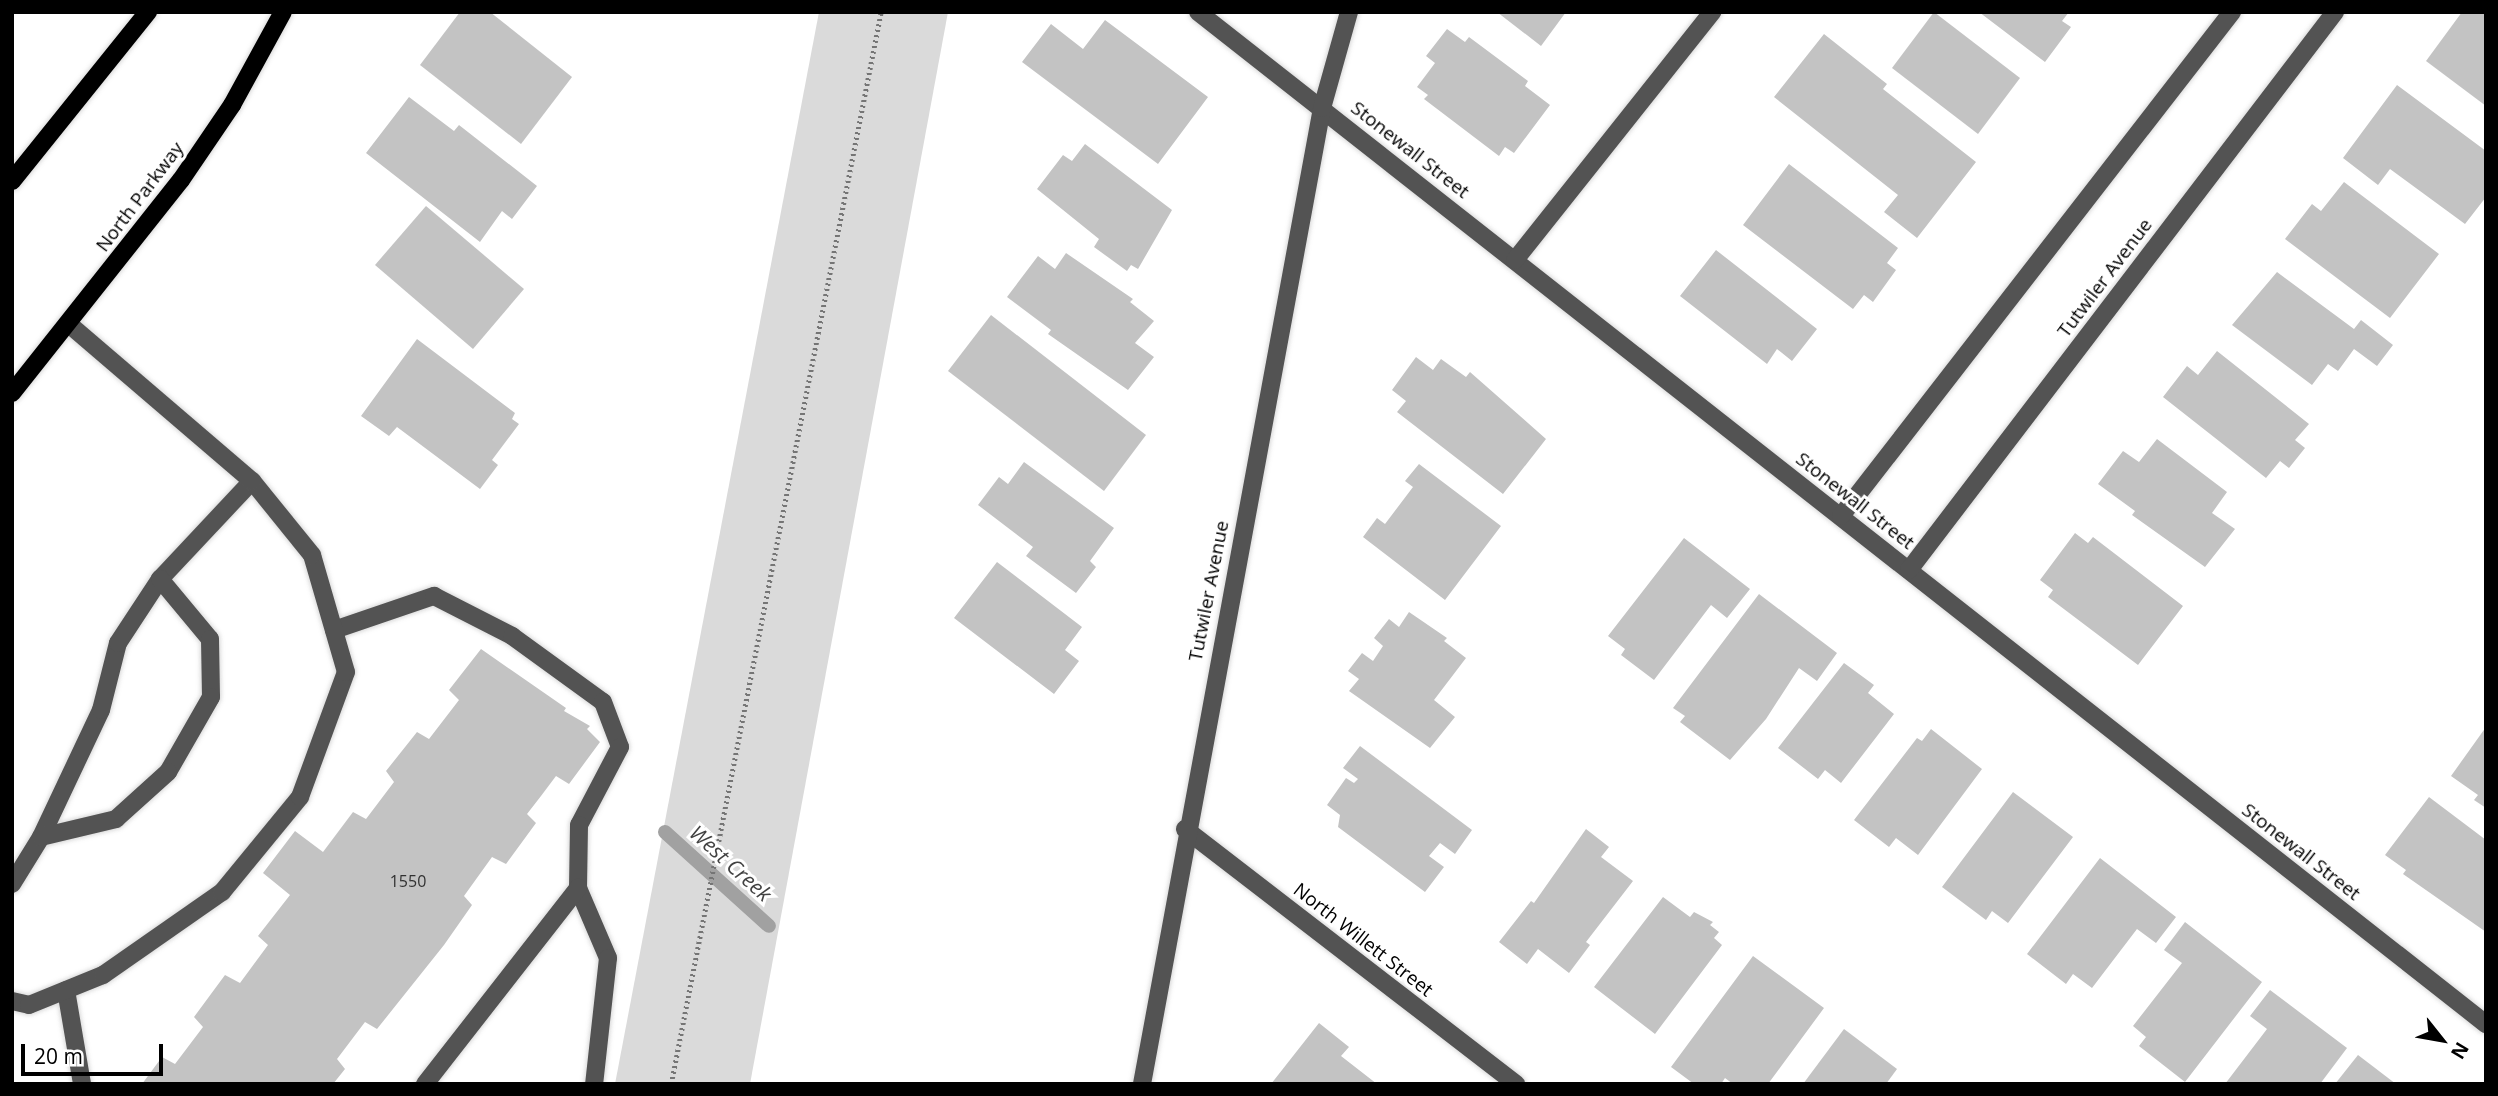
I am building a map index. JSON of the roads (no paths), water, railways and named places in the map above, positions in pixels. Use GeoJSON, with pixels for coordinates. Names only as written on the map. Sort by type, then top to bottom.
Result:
{"type":"FeatureCollection","features":[{"type":"Feature","properties":{"kind":"main road"},"geometry":{"type":"LineString","coordinates":[[12,181],[148,12]]}},
{"type":"Feature","properties":{"kind":"main road","name":"North Parkway"},"geometry":{"type":"LineString","coordinates":[[12,393],[181,180],[232,105],[283,12]]}},
{"type":"Feature","properties":{"kind":"street","name":"Stonewall Street"},"geometry":{"type":"LineString","coordinates":[[1198,12],[2486,1024]]}},
{"type":"Feature","properties":{"kind":"street","name":"Tutwiler Avenue"},"geometry":{"type":"LineString","coordinates":[[1142,1084],[1185,829],[1322,108],[1349,12]]}},
{"type":"Feature","properties":{"kind":"street"},"geometry":{"type":"LineString","coordinates":[[1515,260],[1713,12]]}},
{"type":"Feature","properties":{"kind":"street"},"geometry":{"type":"LineString","coordinates":[[1841,516],[2231,12]]}},
{"type":"Feature","properties":{"kind":"street","name":"Tutwiler Avenue"},"geometry":{"type":"LineString","coordinates":[[1909,570],[2335,12]]}},
{"type":"Feature","properties":{"kind":"street"},"geometry":{"type":"LineString","coordinates":[[12,1000],[29,1005],[103,975],[222,892],[300,797],[346,671],[312,555],[252,481],[69,324]]}},
{"type":"Feature","properties":{"kind":"street"},"geometry":{"type":"LineString","coordinates":[[12,884],[41,836],[101,710],[118,643],[160,579],[252,481]]}},
{"type":"Feature","properties":{"kind":"street"},"geometry":{"type":"LineString","coordinates":[[41,836],[117,819],[167,772],[211,696],[210,639],[160,579]]}},
{"type":"Feature","properties":{"kind":"street"},"geometry":{"type":"LineString","coordinates":[[334,631],[434,596],[512,636],[603,702],[620,747],[579,825],[578,888],[608,958],[594,1064],[594,1084]]}},
{"type":"Feature","properties":{"kind":"street","name":"North Willett Street"},"geometry":{"type":"LineString","coordinates":[[1185,829],[1516,1084]]}},
{"type":"Feature","properties":{"kind":"street"},"geometry":{"type":"LineString","coordinates":[[425,1084],[578,888]]}},
{"type":"Feature","properties":{"kind":"street"},"geometry":{"type":"LineString","coordinates":[[66,990],[82,1084]]}},
{"type":"Feature","properties":{"kind":"street"},"geometry":{"type":"LineString","coordinates":[[579,1084],[594,1064]]}},
{"type":"Feature","properties":{"kind":"waterway","name":"West Creek"},"geometry":{"type":"LineString","coordinates":[[665,832],[769,926]]}}]}
